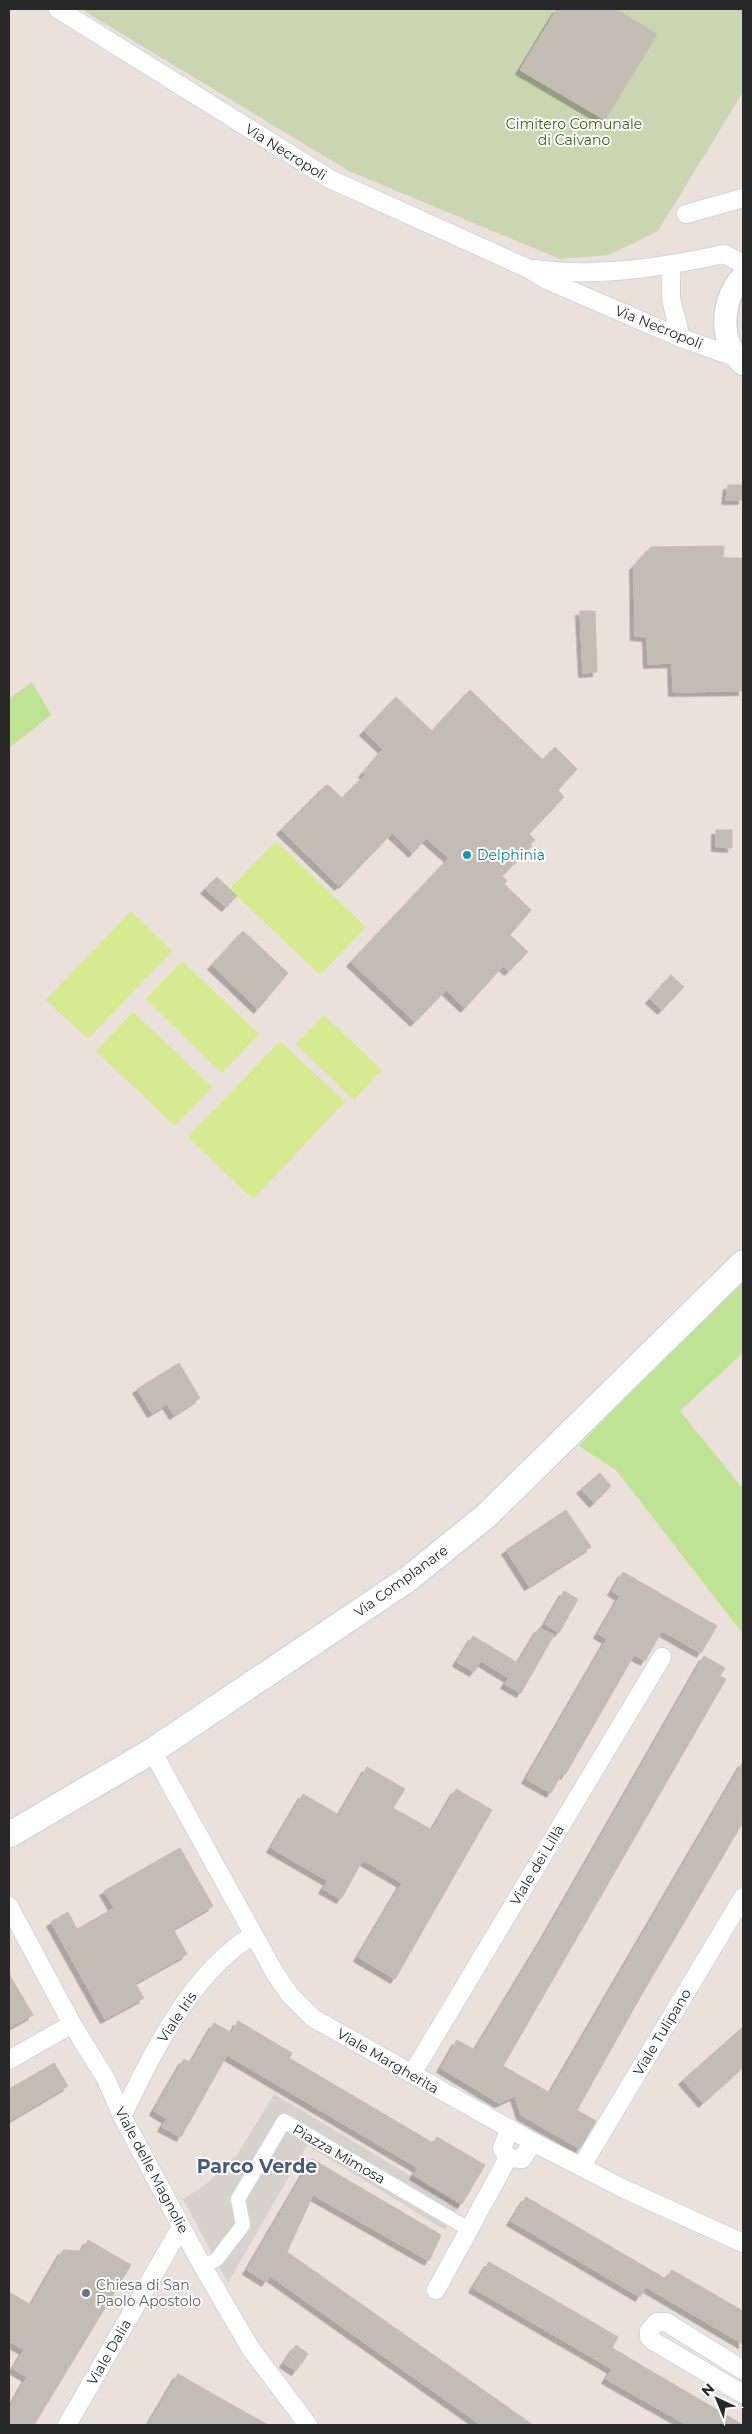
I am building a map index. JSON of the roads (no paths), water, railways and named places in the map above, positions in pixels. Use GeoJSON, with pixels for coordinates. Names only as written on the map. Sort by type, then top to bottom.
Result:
{"type":"FeatureCollection","features":[{"type":"Feature","properties":{"kind":"main road","name":"Via Complanare"},"geometry":{"type":"LineString","coordinates":[[9,1835],[152,1752],[408,1579],[486,1516],[743,1263]]}},
{"type":"Feature","properties":{"kind":"street","name":"Via Necropoli"},"geometry":{"type":"LineString","coordinates":[[58,9],[330,179],[530,269],[547,280],[681,338],[739,360]]}},
{"type":"Feature","properties":{"kind":"street"},"geometry":{"type":"LineString","coordinates":[[686,214],[743,198]]}},
{"type":"Feature","properties":{"kind":"street","name":"Via Necropoli"},"geometry":{"type":"LineString","coordinates":[[530,269],[554,272],[618,270],[670,265],[724,254],[743,264]]}},
{"type":"Feature","properties":{"kind":"street"},"geometry":{"type":"LineString","coordinates":[[670,265],[671,299],[681,338]]}},
{"type":"Feature","properties":{"kind":"street"},"geometry":{"type":"LineString","coordinates":[[739,360],[728,342],[726,307],[735,285],[743,276]]}},
{"type":"Feature","properties":{"kind":"street","name":"Viale dei Lillà"},"geometry":{"type":"LineString","coordinates":[[412,2074],[662,1657]]}},
{"type":"Feature","properties":{"kind":"street","name":"Viale Margherita"},"geometry":{"type":"LineString","coordinates":[[152,1752],[252,1935],[276,1975],[301,2007],[314,2018],[533,2142],[581,2167],[743,2243]]}},
{"type":"Feature","properties":{"kind":"street","name":"Viale Tulipano"},"geometry":{"type":"LineString","coordinates":[[581,2167],[743,1898]]}},
{"type":"Feature","properties":{"kind":"street","name":"Viale delle Magnolie"},"geometry":{"type":"LineString","coordinates":[[9,1906],[72,2024],[106,2079],[122,2116],[181,2227],[250,2349],[308,2425]]}},
{"type":"Feature","properties":{"kind":"street","name":"Viale Iris"},"geometry":{"type":"LineString","coordinates":[[122,2116],[152,2054],[197,1986],[236,1945],[252,1935]]}},
{"type":"Feature","properties":{"kind":"street"},"geometry":{"type":"LineString","coordinates":[[9,2060],[72,2024]]}},
{"type":"Feature","properties":{"kind":"street","name":"Piazza Mimosa"},"geometry":{"type":"LineString","coordinates":[[203,2267],[217,2259],[243,2225],[237,2204],[238,2199],[284,2121],[470,2230]]}},
{"type":"Feature","properties":{"kind":"street"},"geometry":{"type":"LineString","coordinates":[[508,2158],[502,2148],[510,2129]]}},
{"type":"Feature","properties":{"kind":"street"},"geometry":{"type":"LineString","coordinates":[[508,2158],[522,2159],[533,2142]]}},
{"type":"Feature","properties":{"kind":"street"},"geometry":{"type":"LineString","coordinates":[[436,2290],[508,2158]]}},
{"type":"Feature","properties":{"kind":"street","name":"Viale Dalia"},"geometry":{"type":"LineString","coordinates":[[67,2425],[181,2227]]}},
{"type":"Feature","properties":{"kind":"street"},"geometry":{"type":"LineString","coordinates":[[743,2370],[666,2322],[657,2322],[650,2331],[649,2337],[653,2341],[743,2394]]}},
{"type":"Feature","properties":{"kind":"place","name":"Delphinia"},"geometry":{"type":"Point","coordinates":[467,855]}},
{"type":"Feature","properties":{"kind":"place","name":"Chiesa di San Paolo Apostolo"},"geometry":{"type":"Point","coordinates":[86,2293]}},
{"type":"Feature","properties":{"kind":"district","name":"Parco Verde"},"geometry":{"type":"Point","coordinates":[257,2166]}},
{"type":"Feature","properties":{"kind":"park label","name":"Cimitero Comunale di Caivano"},"geometry":{"type":"Point","coordinates":[574,132]}}]}
